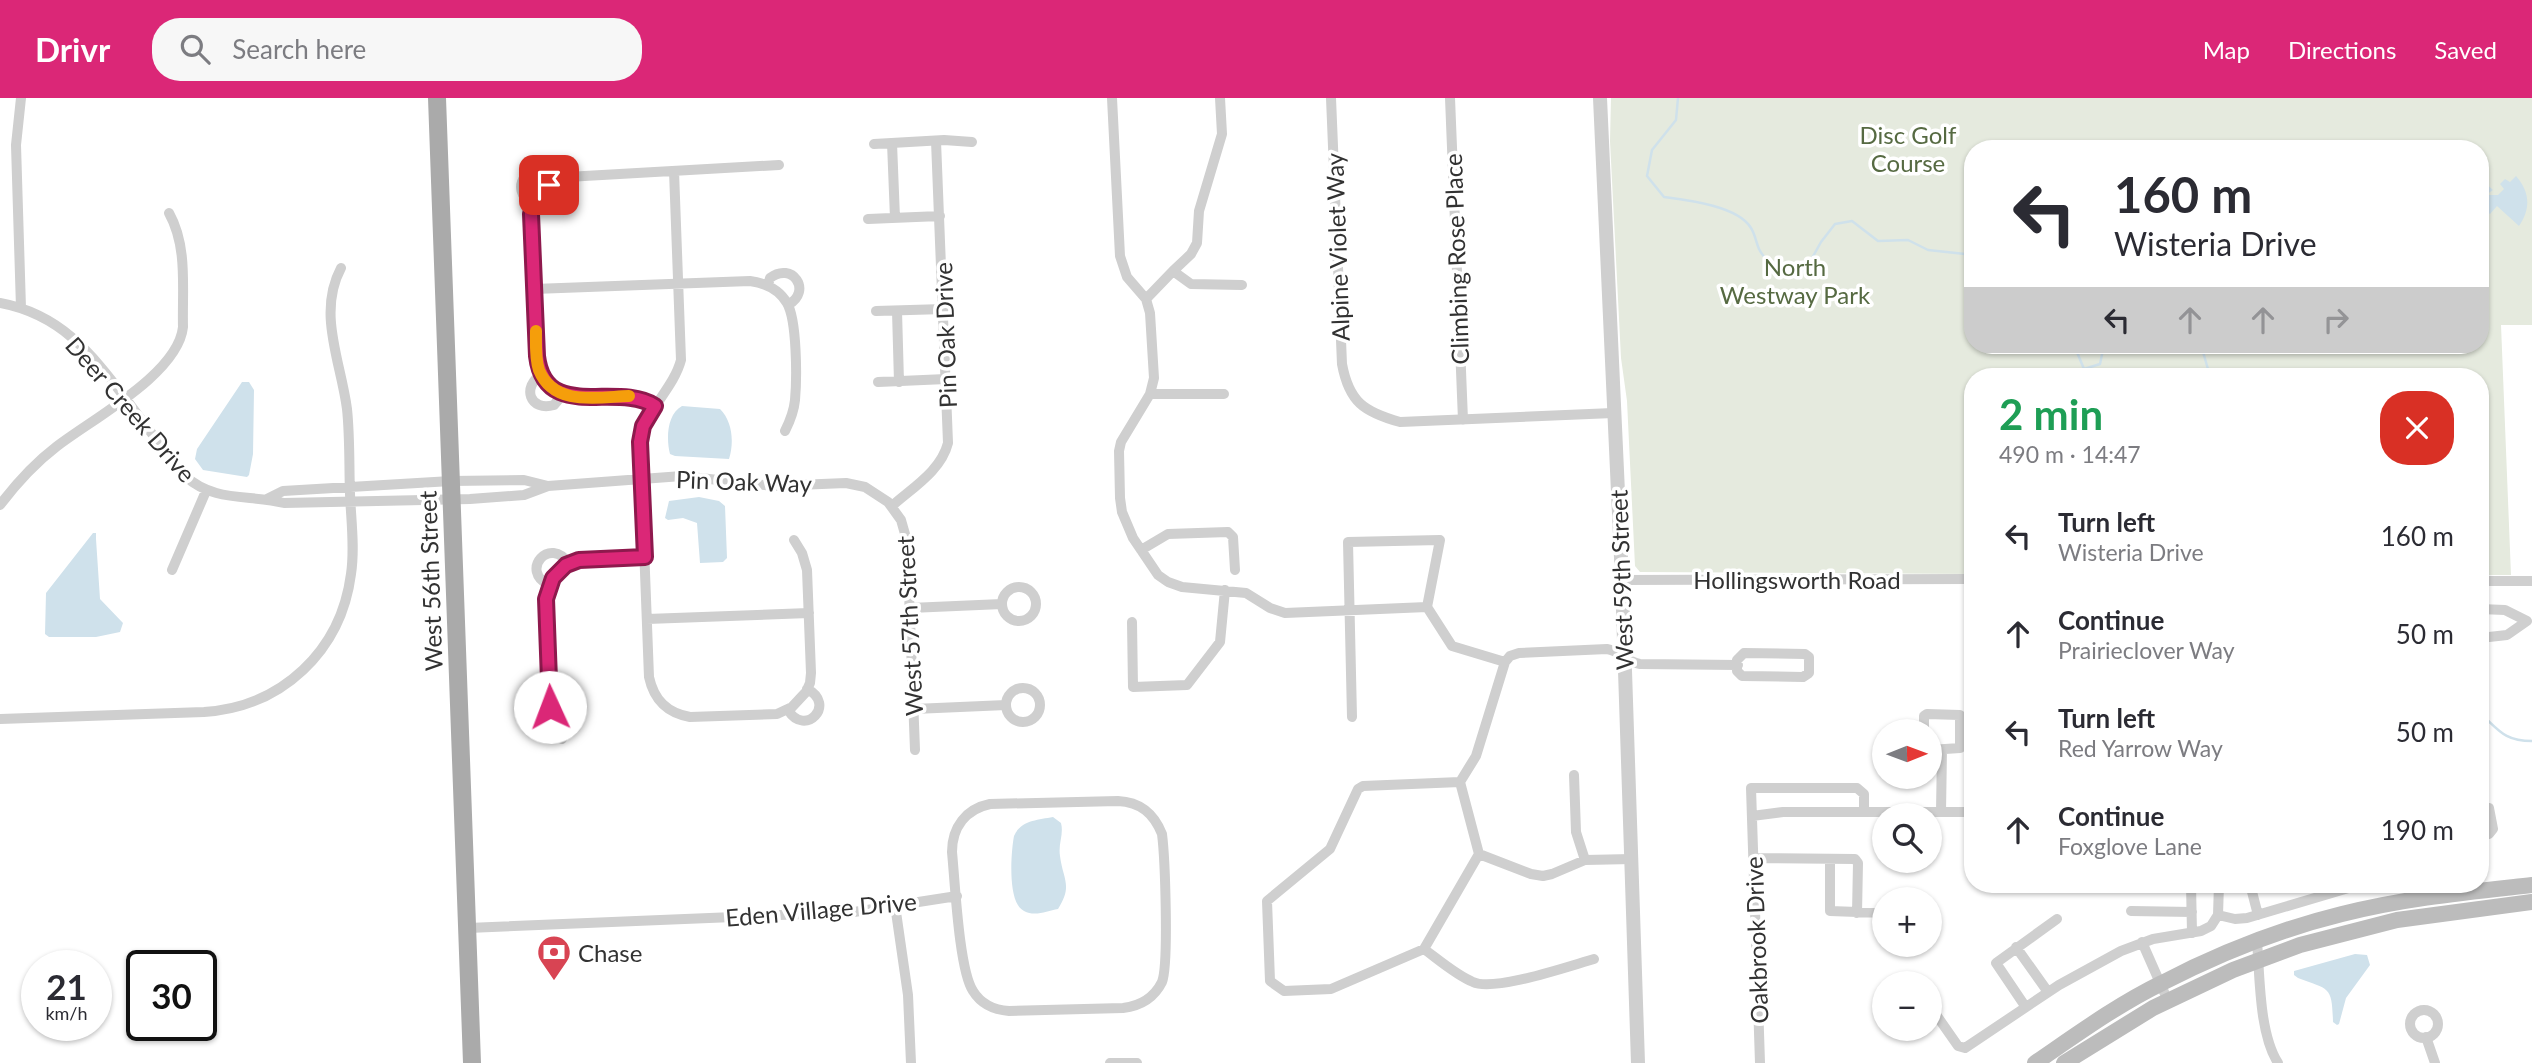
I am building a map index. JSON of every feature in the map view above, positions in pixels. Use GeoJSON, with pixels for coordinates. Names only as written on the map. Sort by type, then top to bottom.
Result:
{"type":"FeatureCollection","features":[{"type":"Feature","properties":{"kind":"main road","name":"West 56th Street"},"geometry":{"type":"LineString","coordinates":[[437,103],[472,1063]]}},
{"type":"Feature","properties":{"kind":"main road"},"geometry":{"type":"LineString","coordinates":[[2489,890],[2532,885]]}},
{"type":"Feature","properties":{"kind":"main road"},"geometry":{"type":"LineString","coordinates":[[2035,1063],[2100,1019],[2161,983],[2258,942],[2341,914],[2467,893]]}},
{"type":"Feature","properties":{"kind":"main road"},"geometry":{"type":"LineString","coordinates":[[2064,1063],[2168,1001],[2233,970],[2316,940],[2397,920],[2532,902]]}},
{"type":"Feature","properties":{"kind":"street"},"geometry":{"type":"LineString","coordinates":[[21,98],[16,145],[21,308]]}},
{"type":"Feature","properties":{"kind":"street"},"geometry":{"type":"LineString","coordinates":[[1112,98],[1121,260],[1129,281],[1146,299],[1150,313],[1154,369],[1150,394],[1122,441],[1119,455],[1122,512],[1126,525],[1141,550],[1158,575],[1171,584],[1246,593],[1270,608],[1285,613],[1427,607]]}},
{"type":"Feature","properties":{"kind":"street"},"geometry":{"type":"LineString","coordinates":[[1146,299],[1191,254],[1198,241],[1199,211],[1222,134],[1220,98]]}},
{"type":"Feature","properties":{"kind":"street","name":"Alpine Violet Way"},"geometry":{"type":"LineString","coordinates":[[1331,98],[1342,364],[1352,395],[1372,413],[1400,422],[1463,420]]}},
{"type":"Feature","properties":{"kind":"street","name":"Climbing Rose Place"},"geometry":{"type":"LineString","coordinates":[[1450,98],[1463,420]]}},
{"type":"Feature","properties":{"kind":"street","name":"West 59th Street"},"geometry":{"type":"LineString","coordinates":[[1600,98],[1622,580],[1638,1063]]}},
{"type":"Feature","properties":{"kind":"street"},"geometry":{"type":"LineString","coordinates":[[874,144],[944,139],[972,142]]}},
{"type":"Feature","properties":{"kind":"street","name":"Pin Oak Drive"},"geometry":{"type":"LineString","coordinates":[[891,506],[934,470],[945,454],[948,438],[936,141]]}},
{"type":"Feature","properties":{"kind":"street"},"geometry":{"type":"LineString","coordinates":[[892,143],[895,218]]}},
{"type":"Feature","properties":{"kind":"street"},"geometry":{"type":"LineString","coordinates":[[655,406],[629,396],[579,398],[563,394],[548,383],[542,374],[537,356],[531,232],[534,203],[541,192],[554,182],[569,177],[779,165]]}},
{"type":"Feature","properties":{"kind":"street"},"geometry":{"type":"LineString","coordinates":[[534,203],[525,198],[521,191],[521,183],[527,174],[537,170],[544,172],[554,182]]}},
{"type":"Feature","properties":{"kind":"street"},"geometry":{"type":"LineString","coordinates":[[674,171],[681,360],[677,373],[646,421],[640,436],[649,677],[654,694],[669,710],[690,717],[771,714],[788,710],[799,701],[811,679],[809,613],[805,561],[794,540]]}},
{"type":"Feature","properties":{"kind":"street"},"geometry":{"type":"LineString","coordinates":[[0,505],[48,454],[168,362],[182,335],[181,244],[169,213]]}},
{"type":"Feature","properties":{"kind":"street"},"geometry":{"type":"LineString","coordinates":[[868,219],[940,216]]}},
{"type":"Feature","properties":{"kind":"street"},"geometry":{"type":"LineString","coordinates":[[0,719],[210,712],[248,704],[273,693],[312,662],[330,638],[341,616],[352,571],[347,410],[332,343],[332,291],[341,268]]}},
{"type":"Feature","properties":{"kind":"street"},"geometry":{"type":"LineString","coordinates":[[1173,271],[1191,284],[1242,285]]}},
{"type":"Feature","properties":{"kind":"street"},"geometry":{"type":"LineString","coordinates":[[768,285],[775,274],[788,273],[797,280],[800,288],[796,300],[788,305]]}},
{"type":"Feature","properties":{"kind":"street"},"geometry":{"type":"LineString","coordinates":[[534,289],[750,281],[768,285],[779,293],[788,305],[793,323],[795,400],[785,431]]}},
{"type":"Feature","properties":{"kind":"street","name":"Deer Creek Drive"},"geometry":{"type":"LineString","coordinates":[[0,303],[45,318],[79,342],[185,476],[206,491],[224,497],[267,499],[284,503],[452,499]]}},
{"type":"Feature","properties":{"kind":"street"},"geometry":{"type":"LineString","coordinates":[[876,311],[944,309]]}},
{"type":"Feature","properties":{"kind":"street"},"geometry":{"type":"LineString","coordinates":[[897,311],[899,382]]}},
{"type":"Feature","properties":{"kind":"street"},"geometry":{"type":"LineString","coordinates":[[542,374],[533,380],[530,388],[534,401],[541,406],[552,406],[563,394]]}},
{"type":"Feature","properties":{"kind":"street"},"geometry":{"type":"LineString","coordinates":[[878,382],[946,379]]}},
{"type":"Feature","properties":{"kind":"street"},"geometry":{"type":"LineString","coordinates":[[1150,394],[1224,394]]}},
{"type":"Feature","properties":{"kind":"street"},"geometry":{"type":"LineString","coordinates":[[1463,420],[1613,413]]}},
{"type":"Feature","properties":{"kind":"street","name":"Pin Oak Way"},"geometry":{"type":"LineString","coordinates":[[452,499],[524,495],[548,486],[642,478],[693,477],[773,486],[851,484],[874,491],[891,506]]}},
{"type":"Feature","properties":{"kind":"street","name":"Pin Oak Way"},"geometry":{"type":"LineString","coordinates":[[451,481],[524,480],[548,486]]}},
{"type":"Feature","properties":{"kind":"street","name":"Deer Creek Drive"},"geometry":{"type":"LineString","coordinates":[[267,499],[283,491],[451,481]]}},
{"type":"Feature","properties":{"kind":"street"},"geometry":{"type":"LineString","coordinates":[[172,570],[206,491]]}},
{"type":"Feature","properties":{"kind":"street","name":"West 57th Street"},"geometry":{"type":"LineString","coordinates":[[891,506],[901,520],[905,533],[911,608],[915,750]]}},
{"type":"Feature","properties":{"kind":"street"},"geometry":{"type":"LineString","coordinates":[[1141,550],[1168,534],[1228,532],[1233,537],[1235,570]]}},
{"type":"Feature","properties":{"kind":"street"},"geometry":{"type":"LineString","coordinates":[[1352,716],[1348,543],[1440,540],[1427,607],[1452,646],[1505,662]]}},
{"type":"Feature","properties":{"kind":"street"},"geometry":{"type":"LineString","coordinates":[[549,585],[542,581],[537,573],[536,568],[541,558],[554,552],[564,557],[569,564]]}},
{"type":"Feature","properties":{"kind":"street"},"geometry":{"type":"LineString","coordinates":[[562,739],[550,707],[546,599],[549,585],[559,571],[569,564],[588,558],[645,557]]}},
{"type":"Feature","properties":{"kind":"street","name":"Hollingsworth Road"},"geometry":{"type":"LineString","coordinates":[[1622,580],[1964,579]]}},
{"type":"Feature","properties":{"kind":"street"},"geometry":{"type":"LineString","coordinates":[[2489,581],[2532,581]]}},
{"type":"Feature","properties":{"kind":"street"},"geometry":{"type":"LineString","coordinates":[[1132,622],[1133,687],[1187,685],[1220,642],[1225,590]]}},
{"type":"Feature","properties":{"kind":"street"},"geometry":{"type":"LineString","coordinates":[[911,608],[1002,604]]}},
{"type":"Feature","properties":{"kind":"street"},"geometry":{"type":"LineString","coordinates":[[2489,609],[2505,610],[2530,623]]}},
{"type":"Feature","properties":{"kind":"street"},"geometry":{"type":"LineString","coordinates":[[647,619],[809,613]]}},
{"type":"Feature","properties":{"kind":"street"},"geometry":{"type":"LineString","coordinates":[[2489,637],[2507,635],[2530,623]]}},
{"type":"Feature","properties":{"kind":"street"},"geometry":{"type":"LineString","coordinates":[[1460,782],[1363,786],[1358,789],[1330,849],[1267,901],[1270,981],[1284,991],[1331,989],[1424,949],[1479,854],[1460,782],[1476,756],[1505,662],[1510,656],[1517,653],[1609,649],[1641,665],[1738,665]]}},
{"type":"Feature","properties":{"kind":"street"},"geometry":{"type":"LineString","coordinates":[[1744,653],[1803,653],[1809,657],[1811,669],[1803,677],[1746,677],[1739,674],[1738,665],[1738,657],[1744,653]]}},
{"type":"Feature","properties":{"kind":"street"},"geometry":{"type":"LineString","coordinates":[[788,710],[794,719],[801,721],[812,719],[816,715],[820,706],[817,696],[807,689]]}},
{"type":"Feature","properties":{"kind":"street"},"geometry":{"type":"LineString","coordinates":[[914,709],[1006,705]]}},
{"type":"Feature","properties":{"kind":"street"},"geometry":{"type":"LineString","coordinates":[[1924,719],[1927,714],[1960,715],[1960,748],[1942,750]]}},
{"type":"Feature","properties":{"kind":"street"},"geometry":{"type":"LineString","coordinates":[[1574,775],[1576,832],[1585,860]]}},
{"type":"Feature","properties":{"kind":"street","name":"Oakbrook Drive"},"geometry":{"type":"LineString","coordinates":[[1760,1063],[1751,790],[1857,788],[1864,794],[1864,812]]}},
{"type":"Feature","properties":{"kind":"street"},"geometry":{"type":"LineString","coordinates":[[1118,801],[1144,808],[1161,830],[1163,839],[1165,972],[1158,989],[1149,999],[1128,1007],[1009,1011],[996,1009],[976,997],[969,985],[965,972],[957,896],[953,839],[960,822],[977,808],[995,804],[1118,801]]}},
{"type":"Feature","properties":{"kind":"street"},"geometry":{"type":"LineString","coordinates":[[2489,808],[2493,829],[2489,834]]}},
{"type":"Feature","properties":{"kind":"street"},"geometry":{"type":"LineString","coordinates":[[1752,816],[1783,812],[1872,812]]}},
{"type":"Feature","properties":{"kind":"street"},"geometry":{"type":"LineString","coordinates":[[1942,812],[1964,812]]}},
{"type":"Feature","properties":{"kind":"street"},"geometry":{"type":"LineString","coordinates":[[1479,854],[1541,876],[1585,860],[1632,859]]}},
{"type":"Feature","properties":{"kind":"street"},"geometry":{"type":"LineString","coordinates":[[1753,858],[1855,859],[1858,863],[1857,913]]}},
{"type":"Feature","properties":{"kind":"street"},"geometry":{"type":"LineString","coordinates":[[1830,859],[1829,908],[1833,912],[1872,913]]}},
{"type":"Feature","properties":{"kind":"street"},"geometry":{"type":"LineString","coordinates":[[2191,893],[2192,933]]}},
{"type":"Feature","properties":{"kind":"street"},"geometry":{"type":"LineString","coordinates":[[1942,1022],[1962,1048],[1967,1047],[2025,1006],[2112,955],[2142,942],[2192,933],[2211,926],[2218,915],[2219,893]]}},
{"type":"Feature","properties":{"kind":"street"},"geometry":{"type":"LineString","coordinates":[[2252,893],[2258,915]]}},
{"type":"Feature","properties":{"kind":"street"},"geometry":{"type":"LineString","coordinates":[[2218,915],[2241,919],[2316,893]]}},
{"type":"Feature","properties":{"kind":"street","name":"Eden Village Drive"},"geometry":{"type":"LineString","coordinates":[[468,929],[827,913],[957,896]]}},
{"type":"Feature","properties":{"kind":"street"},"geometry":{"type":"LineString","coordinates":[[895,905],[908,995],[911,1063]]}},
{"type":"Feature","properties":{"kind":"street"},"geometry":{"type":"LineString","coordinates":[[2131,911],[2192,912]]}},
{"type":"Feature","properties":{"kind":"street"},"geometry":{"type":"LineString","coordinates":[[2025,1006],[1996,965],[1996,961],[2057,919]]}},
{"type":"Feature","properties":{"kind":"street"},"geometry":{"type":"LineString","coordinates":[[2142,942],[2168,1001]]}},
{"type":"Feature","properties":{"kind":"street"},"geometry":{"type":"LineString","coordinates":[[2258,942],[2266,1027],[2278,1063]]}},
{"type":"Feature","properties":{"kind":"street"},"geometry":{"type":"LineString","coordinates":[[2016,947],[2048,992]]}},
{"type":"Feature","properties":{"kind":"street"},"geometry":{"type":"LineString","coordinates":[[1424,949],[1472,982],[1492,986],[1594,959]]}},
{"type":"Feature","properties":{"kind":"street"},"geometry":{"type":"LineString","coordinates":[[2426,1037],[2435,1063]]}},
{"type":"Feature","properties":{"kind":"street"},"geometry":{"type":"LineString","coordinates":[[1110,1063],[1137,1063]]}},
{"type":"Feature","properties":{"kind":"green space","name":"North Westway Park"},"geometry":{"type":"Polygon","coordinates":[[[1611,98],[2532,98],[2532,325],[2501,325],[2511,575],[2489,575],[2489,368],[1964,368],[1964,574],[1640,572],[1635,566],[1627,401],[1621,358],[1610,141],[1611,98]]]}},
{"type":"Feature","properties":{"kind":"shaded area"},"geometry":{"type":"Polygon","coordinates":[[[2516,176],[2526,194],[2526,213],[2519,226],[2497,206],[2489,213],[2489,195],[2498,195],[2504,189],[2500,184],[2505,179],[2510,182],[2516,176]]]}},
{"type":"Feature","properties":{"kind":"shaded area"},"geometry":{"type":"Polygon","coordinates":[[[242,382],[249,382],[254,390],[253,454],[249,475],[247,477],[203,470],[195,459],[197,449],[242,382]]]}},
{"type":"Feature","properties":{"kind":"shaded area"},"geometry":{"type":"Polygon","coordinates":[[[682,406],[720,409],[728,420],[731,433],[729,459],[670,454],[669,427],[673,415],[682,406]]]}},
{"type":"Feature","properties":{"kind":"shaded area"},"geometry":{"type":"Polygon","coordinates":[[[699,497],[719,501],[725,506],[727,558],[723,562],[700,563],[697,523],[683,518],[665,518],[669,501],[699,497]]]}},
{"type":"Feature","properties":{"kind":"shaded area"},"geometry":{"type":"Polygon","coordinates":[[[93,533],[96,533],[100,599],[123,623],[120,632],[96,637],[49,637],[45,634],[46,593],[93,533]]]}},
{"type":"Feature","properties":{"kind":"shaded area"},"geometry":{"type":"Polygon","coordinates":[[[1053,817],[1062,827],[1060,852],[1066,882],[1065,894],[1058,909],[1032,914],[1024,911],[1015,898],[1011,865],[1014,836],[1025,824],[1053,817]]]}},
{"type":"Feature","properties":{"kind":"shaded area"},"geometry":{"type":"Polygon","coordinates":[[[2355,954],[2367,955],[2370,965],[2346,998],[2337,1025],[2333,1022],[2332,1002],[2327,991],[2298,978],[2294,971],[2355,954]]]}},
{"type":"Feature","properties":{"kind":"waterway"},"geometry":{"type":"LineString","coordinates":[[1678,98],[1676,120],[1652,150],[1647,176],[1664,197],[1711,205],[1744,220],[1752,230],[1762,254],[1783,271],[1793,276],[1806,269],[1835,224],[1852,221],[1878,241],[1908,240],[1928,250],[1964,254]]}},
{"type":"Feature","properties":{"kind":"waterway"},"geometry":{"type":"LineString","coordinates":[[2078,354],[2084,368]]}},
{"type":"Feature","properties":{"kind":"waterway"},"geometry":{"type":"LineString","coordinates":[[2087,368],[2100,364],[2102,354]]}},
{"type":"Feature","properties":{"kind":"waterway"},"geometry":{"type":"LineString","coordinates":[[2204,354],[2208,368]]}},
{"type":"Feature","properties":{"kind":"waterway"},"geometry":{"type":"LineString","coordinates":[[2489,721],[2508,737],[2532,741]]}},
{"type":"Feature","properties":{"kind":"slow traffic"},"geometry":{"type":"LineString","coordinates":[[536,331],[538,366],[542,376],[554,389],[574,397],[629,396]]}},
{"type":"Feature","properties":{"kind":"place","name":"Chase"},"geometry":{"type":"Point","coordinates":[554,982]}},
{"type":"Feature","properties":{"kind":"route"},"geometry":{"type":"LineString","coordinates":[[549,185],[536,199],[531,214],[538,366],[554,389],[568,396],[629,396],[655,406],[643,426],[640,442],[645,557],[588,558],[574,561],[559,571],[547,590],[550,707]]}},
{"type":"Feature","properties":{"kind":"park label","name":"Disc Golf Course"},"geometry":{"type":"Point","coordinates":[1908,148]}}]}
